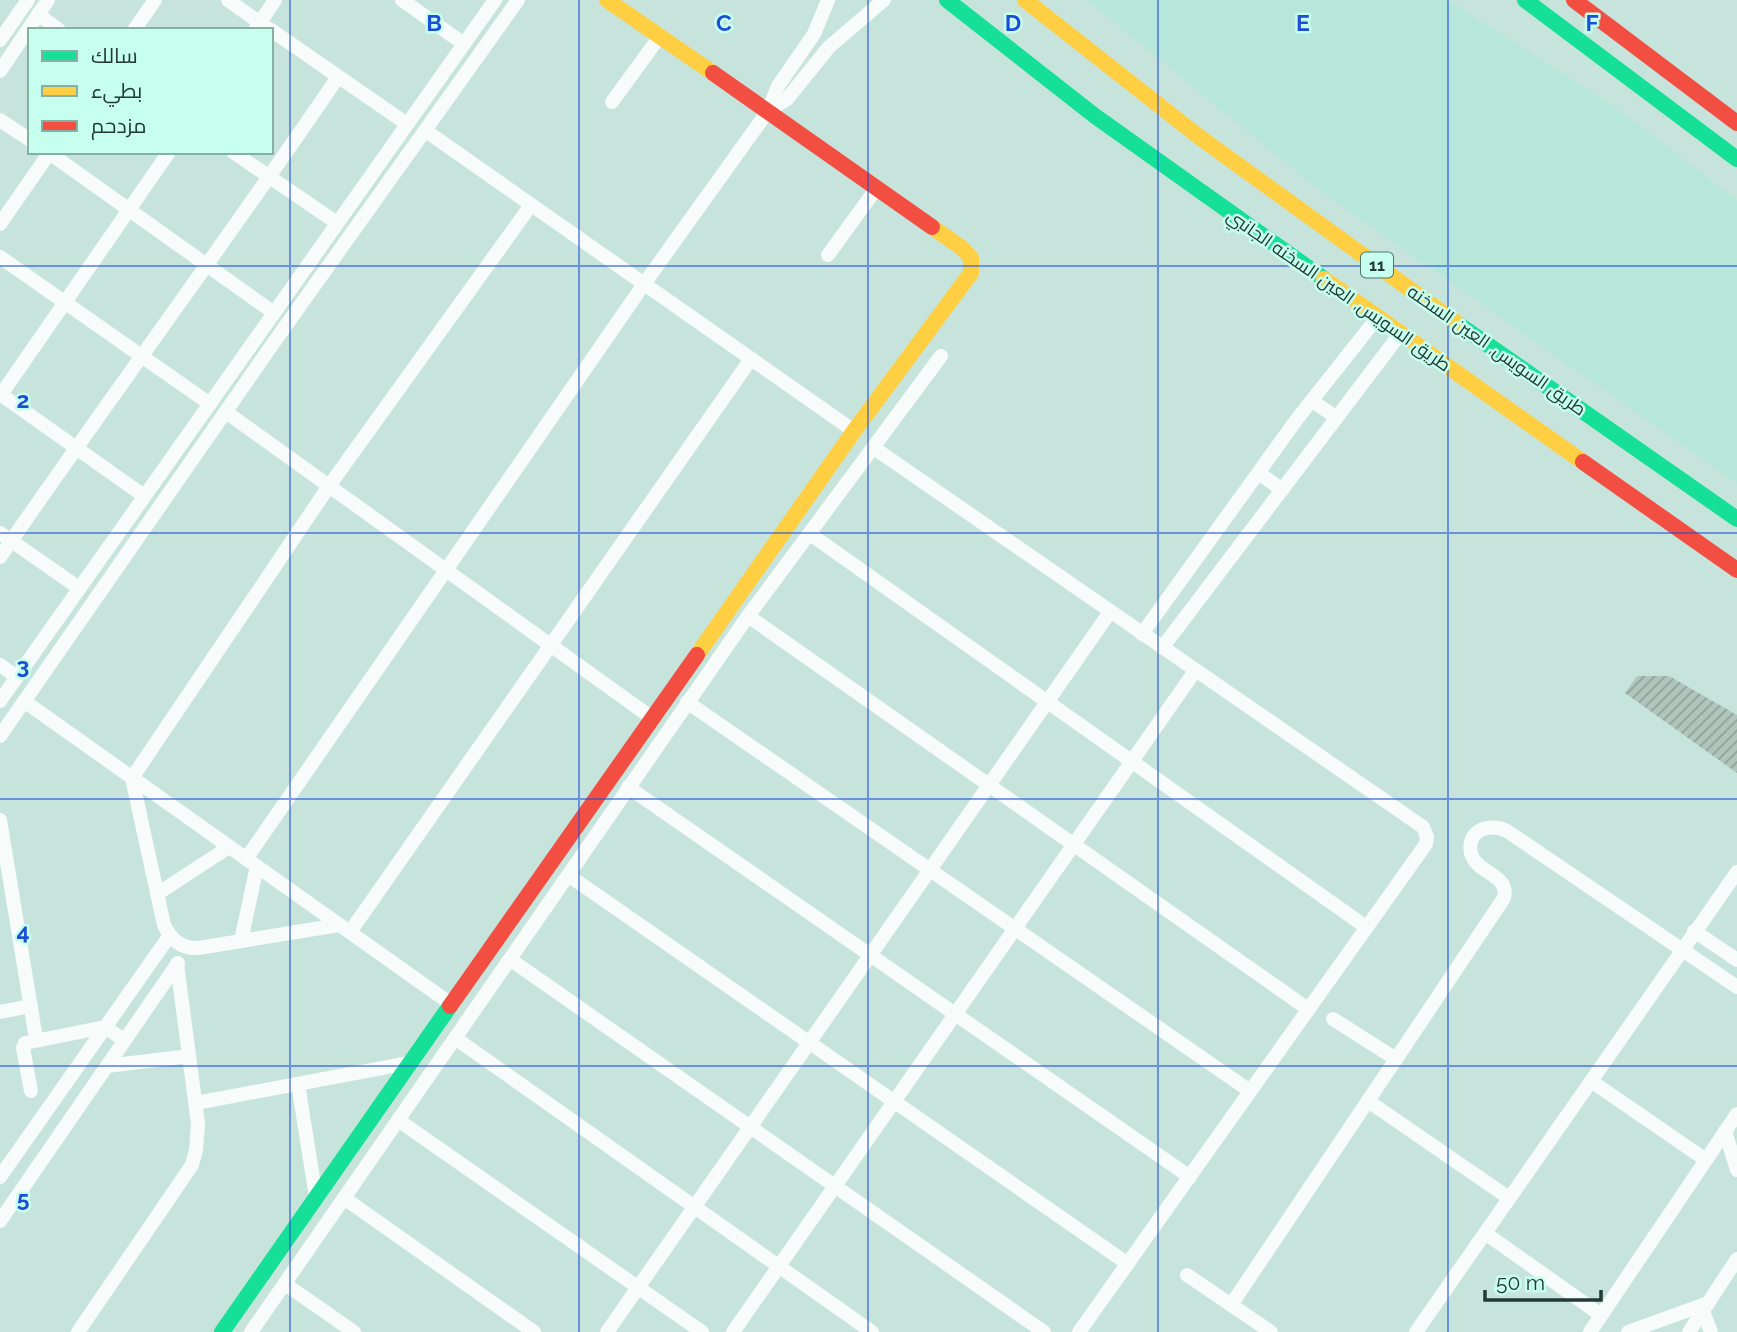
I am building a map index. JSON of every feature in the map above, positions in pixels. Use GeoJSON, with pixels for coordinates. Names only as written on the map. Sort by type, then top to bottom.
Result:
{"type":"FeatureCollection","features":[{"type":"Feature","properties":{"kind":"main road"},"geometry":{"type":"LineString","coordinates":[[222,1332],[854,431],[971,273],[971,258],[962,248],[607,0]]}},
{"type":"Feature","properties":{"kind":"main road","name":"طريق السويس, العين السخنه الجانبي"},"geometry":{"type":"LineString","coordinates":[[947,0],[1055,86],[1400,334],[1737,570]]}},
{"type":"Feature","properties":{"kind":"main road","name":"طريق السويس, العين السخنه"},"geometry":{"type":"LineString","coordinates":[[1025,0],[1115,74],[1334,235],[1737,519]]}},
{"type":"Feature","properties":{"kind":"main road"},"geometry":{"type":"LineString","coordinates":[[1525,0],[1737,159]]}},
{"type":"Feature","properties":{"kind":"main road"},"geometry":{"type":"LineString","coordinates":[[1574,0],[1737,123]]}},
{"type":"Feature","properties":{"kind":"street"},"geometry":{"type":"LineString","coordinates":[[0,40],[28,0]]}},
{"type":"Feature","properties":{"kind":"street"},"geometry":{"type":"LineString","coordinates":[[29,28],[48,0]]}},
{"type":"Feature","properties":{"kind":"street"},"geometry":{"type":"LineString","coordinates":[[135,28],[155,0]]}},
{"type":"Feature","properties":{"kind":"street"},"geometry":{"type":"LineString","coordinates":[[228,0],[264,28],[275,0]]}},
{"type":"Feature","properties":{"kind":"street"},"geometry":{"type":"LineString","coordinates":[[402,0],[464,44]]}},
{"type":"Feature","properties":{"kind":"street"},"geometry":{"type":"LineString","coordinates":[[0,701],[495,0]]}},
{"type":"Feature","properties":{"kind":"street"},"geometry":{"type":"LineString","coordinates":[[0,736],[518,0]]}},
{"type":"Feature","properties":{"kind":"street"},"geometry":{"type":"LineString","coordinates":[[241,941],[251,863],[446,570],[644,284],[768,111],[778,86],[814,34],[828,0]]}},
{"type":"Feature","properties":{"kind":"street"},"geometry":{"type":"LineString","coordinates":[[768,111],[787,99],[829,47],[884,0]]}},
{"type":"Feature","properties":{"kind":"street"},"geometry":{"type":"LineString","coordinates":[[38,14],[57,28]]}},
{"type":"Feature","properties":{"kind":"street"},"geometry":{"type":"LineString","coordinates":[[818,22],[840,38]]}},
{"type":"Feature","properties":{"kind":"street"},"geometry":{"type":"LineString","coordinates":[[0,71],[28,29]]}},
{"type":"Feature","properties":{"kind":"street"},"geometry":{"type":"LineString","coordinates":[[273,34],[407,124]]}},
{"type":"Feature","properties":{"kind":"street"},"geometry":{"type":"LineString","coordinates":[[611,102],[660,36]]}},
{"type":"Feature","properties":{"kind":"street"},"geometry":{"type":"LineString","coordinates":[[800,52],[816,63]]}},
{"type":"Feature","properties":{"kind":"street"},"geometry":{"type":"LineString","coordinates":[[0,558],[6,537],[141,357],[270,178],[338,77]]}},
{"type":"Feature","properties":{"kind":"street"},"geometry":{"type":"LineString","coordinates":[[0,120],[28,139]]}},
{"type":"Feature","properties":{"kind":"street"},"geometry":{"type":"LineString","coordinates":[[426,131],[854,431]]}},
{"type":"Feature","properties":{"kind":"street"},"geometry":{"type":"LineString","coordinates":[[0,224],[48,154]]}},
{"type":"Feature","properties":{"kind":"street"},"geometry":{"type":"LineString","coordinates":[[50,154],[274,313]]}},
{"type":"Feature","properties":{"kind":"street"},"geometry":{"type":"LineString","coordinates":[[144,496],[0,395],[169,154]]}},
{"type":"Feature","properties":{"kind":"street"},"geometry":{"type":"LineString","coordinates":[[236,154],[337,223]]}},
{"type":"Feature","properties":{"kind":"street"},"geometry":{"type":"LineString","coordinates":[[828,255],[877,189]]}},
{"type":"Feature","properties":{"kind":"street"},"geometry":{"type":"LineString","coordinates":[[188,949],[170,935],[164,925],[132,778],[329,486],[531,205]]}},
{"type":"Feature","properties":{"kind":"street"},"geometry":{"type":"LineString","coordinates":[[0,257],[210,404]]}},
{"type":"Feature","properties":{"kind":"street"},"geometry":{"type":"LineString","coordinates":[[1142,634],[1312,401],[1377,317]]}},
{"type":"Feature","properties":{"kind":"street"},"geometry":{"type":"LineString","coordinates":[[1162,648],[1400,334]]}},
{"type":"Feature","properties":{"kind":"street"},"geometry":{"type":"LineString","coordinates":[[251,1332],[687,702],[941,356]]}},
{"type":"Feature","properties":{"kind":"street"},"geometry":{"type":"LineString","coordinates":[[0,1221],[188,949],[344,928],[551,645],[751,359]]}},
{"type":"Feature","properties":{"kind":"street"},"geometry":{"type":"LineString","coordinates":[[1312,401],[1336,417]]}},
{"type":"Feature","properties":{"kind":"street"},"geometry":{"type":"LineString","coordinates":[[226,412],[652,718]]}},
{"type":"Feature","properties":{"kind":"street"},"geometry":{"type":"LineString","coordinates":[[874,448],[1426,831],[1426,844],[1079,1332]]}},
{"type":"Feature","properties":{"kind":"street"},"geometry":{"type":"LineString","coordinates":[[1259,473],[1282,489]]}},
{"type":"Feature","properties":{"kind":"street"},"geometry":{"type":"LineString","coordinates":[[810,534],[1366,927]]}},
{"type":"Feature","properties":{"kind":"street"},"geometry":{"type":"LineString","coordinates":[[6,537],[79,588]]}},
{"type":"Feature","properties":{"kind":"street"},"geometry":{"type":"LineString","coordinates":[[1160,609],[1180,623]]}},
{"type":"Feature","properties":{"kind":"street"},"geometry":{"type":"LineString","coordinates":[[607,1332],[1110,612]]}},
{"type":"Feature","properties":{"kind":"street"},"geometry":{"type":"LineString","coordinates":[[748,616],[1308,1009]]}},
{"type":"Feature","properties":{"kind":"street"},"geometry":{"type":"LineString","coordinates":[[0,665],[17,677]]}},
{"type":"Feature","properties":{"kind":"street"},"geometry":{"type":"LineString","coordinates":[[733,1332],[1195,671]]}},
{"type":"Feature","properties":{"kind":"street"},"geometry":{"type":"LineString","coordinates":[[24,701],[450,1004]]}},
{"type":"Feature","properties":{"kind":"street"},"geometry":{"type":"LineString","coordinates":[[687,702],[1250,1091]]}},
{"type":"Feature","properties":{"kind":"street"},"geometry":{"type":"LineString","coordinates":[[628,787],[1190,1177]]}},
{"type":"Feature","properties":{"kind":"street"},"geometry":{"type":"LineString","coordinates":[[0,820],[36,1039]]}},
{"type":"Feature","properties":{"kind":"street"},"geometry":{"type":"LineString","coordinates":[[1231,1305],[1504,898],[1505,889],[1501,881],[1476,863],[1471,853],[1475,835],[1483,828],[1491,826],[1507,831],[1737,987]]}},
{"type":"Feature","properties":{"kind":"street"},"geometry":{"type":"LineString","coordinates":[[158,894],[229,847]]}},
{"type":"Feature","properties":{"kind":"street"},"geometry":{"type":"LineString","coordinates":[[1416,1332],[1737,872]]}},
{"type":"Feature","properties":{"kind":"street"},"geometry":{"type":"LineString","coordinates":[[568,875],[1128,1264]]}},
{"type":"Feature","properties":{"kind":"street"},"geometry":{"type":"LineString","coordinates":[[1724,887],[1737,896]]}},
{"type":"Feature","properties":{"kind":"street"},"geometry":{"type":"LineString","coordinates":[[1694,931],[1737,960]]}},
{"type":"Feature","properties":{"kind":"street"},"geometry":{"type":"LineString","coordinates":[[0,1177],[170,935]]}},
{"type":"Feature","properties":{"kind":"street"},"geometry":{"type":"LineString","coordinates":[[511,960],[1044,1332]]}},
{"type":"Feature","properties":{"kind":"street"},"geometry":{"type":"LineString","coordinates":[[78,1332],[192,1165],[198,1136],[196,1103],[177,964]]}},
{"type":"Feature","properties":{"kind":"street"},"geometry":{"type":"LineString","coordinates":[[0,1012],[31,1006]]}},
{"type":"Feature","properties":{"kind":"street"},"geometry":{"type":"LineString","coordinates":[[1334,1019],[1396,1059]]}},
{"type":"Feature","properties":{"kind":"street"},"geometry":{"type":"LineString","coordinates":[[31,1091],[23,1048],[26,1043],[105,1027],[124,1040]]}},
{"type":"Feature","properties":{"kind":"street"},"geometry":{"type":"LineString","coordinates":[[456,1038],[872,1332]]}},
{"type":"Feature","properties":{"kind":"street"},"geometry":{"type":"LineString","coordinates":[[107,1066],[189,1056]]}},
{"type":"Feature","properties":{"kind":"street"},"geometry":{"type":"LineString","coordinates":[[196,1103],[410,1063]]}},
{"type":"Feature","properties":{"kind":"street"},"geometry":{"type":"LineString","coordinates":[[1591,1081],[1706,1160]]}},
{"type":"Feature","properties":{"kind":"street"},"geometry":{"type":"LineString","coordinates":[[298,1084],[316,1197]]}},
{"type":"Feature","properties":{"kind":"street"},"geometry":{"type":"LineString","coordinates":[[1368,1101],[1509,1198]]}},
{"type":"Feature","properties":{"kind":"street"},"geometry":{"type":"LineString","coordinates":[[1590,1332],[1737,1114]]}},
{"type":"Feature","properties":{"kind":"street"},"geometry":{"type":"LineString","coordinates":[[398,1120],[702,1332]]}},
{"type":"Feature","properties":{"kind":"street"},"geometry":{"type":"LineString","coordinates":[[1725,1131],[1737,1170]]}},
{"type":"Feature","properties":{"kind":"street"},"geometry":{"type":"LineString","coordinates":[[344,1198],[534,1332]]}},
{"type":"Feature","properties":{"kind":"street"},"geometry":{"type":"LineString","coordinates":[[1485,1233],[1601,1315]]}},
{"type":"Feature","properties":{"kind":"street"},"geometry":{"type":"LineString","coordinates":[[1689,1332],[1737,1259]]}},
{"type":"Feature","properties":{"kind":"street"},"geometry":{"type":"LineString","coordinates":[[1187,1275],[1271,1332]]}},
{"type":"Feature","properties":{"kind":"street"},"geometry":{"type":"LineString","coordinates":[[285,1284],[354,1332]]}},
{"type":"Feature","properties":{"kind":"street"},"geometry":{"type":"LineString","coordinates":[[1628,1332],[1705,1307]]}},
{"type":"Feature","properties":{"kind":"street"},"geometry":{"type":"LineString","coordinates":[[1705,1307],[1711,1332]]}},
{"type":"Feature","properties":{"kind":"shaded area"},"geometry":{"type":"Polygon","coordinates":[[[1087,0],[1448,0],[1612,105],[1737,200],[1737,483],[1319,190],[1087,0]]]}},
{"type":"Feature","properties":{"kind":"building"},"geometry":{"type":"Polygon","coordinates":[[[1637,676],[1669,676],[1737,715],[1737,773],[1625,693],[1637,676]]]}},
{"type":"Feature","properties":{"kind":"traffic: fast"},"geometry":{"type":"LineString","coordinates":[[947,0],[1095,116],[1324,279]]}},
{"type":"Feature","properties":{"kind":"traffic: fast"},"geometry":{"type":"LineString","coordinates":[[1525,0],[1737,159]]}},
{"type":"Feature","properties":{"kind":"traffic: fast"},"geometry":{"type":"LineString","coordinates":[[1458,324],[1737,519]]}},
{"type":"Feature","properties":{"kind":"traffic: fast"},"geometry":{"type":"LineString","coordinates":[[222,1332],[450,1006]]}},
{"type":"Feature","properties":{"kind":"traffic: slow"},"geometry":{"type":"LineString","coordinates":[[607,0],[713,73]]}},
{"type":"Feature","properties":{"kind":"traffic: slow"},"geometry":{"type":"LineString","coordinates":[[1025,0],[1198,136],[1458,324]]}},
{"type":"Feature","properties":{"kind":"traffic: slow"},"geometry":{"type":"LineString","coordinates":[[697,655],[854,431],[971,273],[971,258],[962,248],[932,227]]}},
{"type":"Feature","properties":{"kind":"traffic: slow"},"geometry":{"type":"LineString","coordinates":[[1324,279],[1583,462]]}},
{"type":"Feature","properties":{"kind":"traffic: jam"},"geometry":{"type":"LineString","coordinates":[[1574,0],[1737,123]]}},
{"type":"Feature","properties":{"kind":"traffic: jam"},"geometry":{"type":"LineString","coordinates":[[713,73],[932,227]]}},
{"type":"Feature","properties":{"kind":"traffic: jam"},"geometry":{"type":"LineString","coordinates":[[1583,462],[1737,570]]}},
{"type":"Feature","properties":{"kind":"traffic: jam"},"geometry":{"type":"LineString","coordinates":[[450,1006],[697,655]]}}]}
